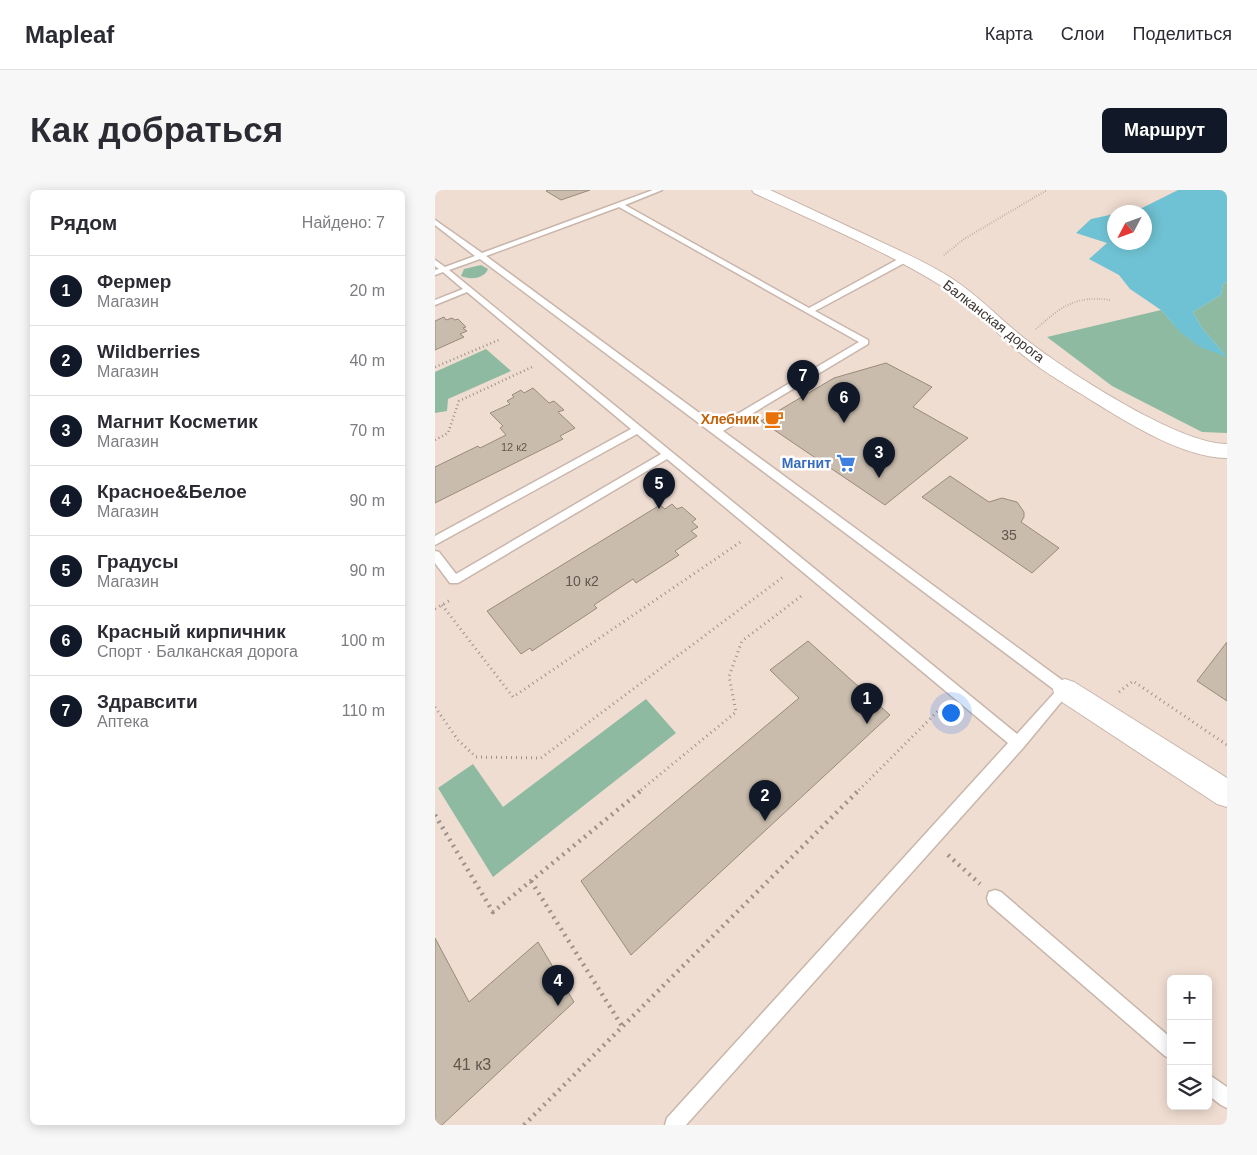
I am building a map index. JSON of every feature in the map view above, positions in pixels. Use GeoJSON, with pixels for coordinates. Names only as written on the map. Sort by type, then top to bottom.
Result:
{"type":"FeatureCollection","features":[{"type":"Feature","properties":{"kind":"street","name":"Балканская дорога"},"geometry":{"type":"LineString","coordinates":[[759,190],[911,262],[948,283],[975,303],[1025,348],[1067,377],[1129,414],[1173,436],[1215,451],[1227,451]]}},
{"type":"Feature","properties":{"kind":"street"},"geometry":{"type":"LineString","coordinates":[[1065,690],[1227,794]]}},
{"type":"Feature","properties":{"kind":"lane"},"geometry":{"type":"LineString","coordinates":[[435,274],[659,190]]}},
{"type":"Feature","properties":{"kind":"lane"},"geometry":{"type":"LineString","coordinates":[[620,204],[865,342],[718,430]]}},
{"type":"Feature","properties":{"kind":"lane"},"geometry":{"type":"LineString","coordinates":[[435,222],[718,430],[1065,690],[674,1125]]}},
{"type":"Feature","properties":{"kind":"lane"},"geometry":{"type":"LineString","coordinates":[[435,262],[667,455],[958,691],[1018,743]]}},
{"type":"Feature","properties":{"kind":"lane"},"geometry":{"type":"LineString","coordinates":[[809,311],[911,262]]}},
{"type":"Feature","properties":{"kind":"lane"},"geometry":{"type":"LineString","coordinates":[[435,303],[469,289]]}},
{"type":"Feature","properties":{"kind":"lane"},"geometry":{"type":"LineString","coordinates":[[435,541],[637,430]]}},
{"type":"Feature","properties":{"kind":"lane"},"geometry":{"type":"LineString","coordinates":[[435,555],[453,580],[667,455]]}},
{"type":"Feature","properties":{"kind":"lane"},"geometry":{"type":"LineString","coordinates":[[995,898],[1167,1047]]}},
{"type":"Feature","properties":{"kind":"lane"},"geometry":{"type":"LineString","coordinates":[[1212,1086],[1227,1099]]}},
{"type":"Feature","properties":{"kind":"path"},"geometry":{"type":"LineString","coordinates":[[911,262],[948,253],[964,239],[1047,190]]}},
{"type":"Feature","properties":{"kind":"path"},"geometry":{"type":"LineString","coordinates":[[1011,336],[1034,330],[1041,325],[1047,316],[1067,304],[1099,298],[1110,300]]}},
{"type":"Feature","properties":{"kind":"path"},"geometry":{"type":"LineString","coordinates":[[435,367],[519,331]]}},
{"type":"Feature","properties":{"kind":"path"},"geometry":{"type":"LineString","coordinates":[[435,440],[448,433],[459,401],[551,358]]}},
{"type":"Feature","properties":{"kind":"path"},"geometry":{"type":"LineString","coordinates":[[442,604],[513,697],[759,530]]}},
{"type":"Feature","properties":{"kind":"path"},"geometry":{"type":"LineString","coordinates":[[435,707],[458,740],[476,757],[541,758],[790,572]]}},
{"type":"Feature","properties":{"kind":"path"},"geometry":{"type":"LineString","coordinates":[[435,816],[493,912],[736,712],[729,676],[742,641],[822,580]]}},
{"type":"Feature","properties":{"kind":"path"},"geometry":{"type":"LineString","coordinates":[[1096,710],[1133,681],[1227,745]]}},
{"type":"Feature","properties":{"kind":"path"},"geometry":{"type":"LineString","coordinates":[[524,1125],[958,691]]}},
{"type":"Feature","properties":{"kind":"path"},"geometry":{"type":"LineString","coordinates":[[931,839],[995,898]]}},
{"type":"Feature","properties":{"kind":"path"},"geometry":{"type":"LineString","coordinates":[[531,881],[623,1026]]}},
{"type":"Feature","properties":{"kind":"green space"},"geometry":{"type":"Polygon","coordinates":[[[481,265],[488,269],[480,277],[468,278],[461,276],[464,269],[481,265]]]}},
{"type":"Feature","properties":{"kind":"green space"},"geometry":{"type":"Polygon","coordinates":[[[1227,282],[1227,433],[1202,432],[1112,386],[1047,337],[1161,310],[1189,339],[1226,356],[1202,328],[1193,312],[1221,295],[1223,284],[1227,282]]]}},
{"type":"Feature","properties":{"kind":"green space"},"geometry":{"type":"Polygon","coordinates":[[[486,349],[511,371],[448,399],[447,411],[435,413],[435,372],[486,349]]]}},
{"type":"Feature","properties":{"kind":"green space"},"geometry":{"type":"Polygon","coordinates":[[[646,699],[676,733],[493,877],[438,788],[473,764],[503,807],[646,699]]]}},
{"type":"Feature","properties":{"kind":"water"},"geometry":{"type":"Polygon","coordinates":[[[1178,190],[1227,190],[1227,282],[1223,284],[1221,295],[1193,312],[1202,328],[1227,357],[1200,347],[1180,332],[1161,310],[1130,289],[1119,275],[1089,259],[1107,243],[1107,250],[1152,250],[1152,205],[1148,205],[1178,190]]]}},
{"type":"Feature","properties":{"kind":"water"},"geometry":{"type":"Polygon","coordinates":[[[1107,216],[1107,243],[1076,233],[1091,219],[1107,216]]]}},
{"type":"Feature","properties":{"kind":"building"},"geometry":{"type":"Polygon","coordinates":[[[590,190],[561,200],[546,191],[590,190]]]}},
{"type":"Feature","properties":{"kind":"building"},"geometry":{"type":"Polygon","coordinates":[[[444,317],[446,320],[458,319],[466,327],[463,328],[467,331],[460,334],[464,337],[435,350],[435,321],[444,317]]]}},
{"type":"Feature","properties":{"kind":"building"},"geometry":{"type":"Polygon","coordinates":[[[886,363],[932,387],[913,407],[968,438],[885,505],[761,421],[834,378],[886,363]]]}},
{"type":"Feature","properties":{"kind":"building"},"geometry":{"type":"Polygon","coordinates":[[[533,388],[549,403],[554,401],[564,410],[558,412],[575,428],[560,436],[563,439],[435,503],[435,467],[506,435],[500,428],[503,426],[490,413],[510,404],[507,401],[514,397],[512,395],[521,390],[524,393],[533,388]]]}},
{"type":"Feature","properties":{"kind":"building"},"geometry":{"type":"Polygon","coordinates":[[[950,476],[989,502],[1002,498],[1017,502],[1024,512],[1021,522],[1059,548],[1032,573],[922,497],[950,476]]]}},
{"type":"Feature","properties":{"kind":"building"},"geometry":{"type":"Polygon","coordinates":[[[672,504],[677,509],[682,507],[696,519],[692,522],[698,527],[691,531],[697,536],[675,551],[679,555],[636,583],[633,579],[594,605],[597,608],[532,651],[530,648],[521,654],[487,611],[660,505],[665,509],[672,504]]]}},
{"type":"Feature","properties":{"kind":"building"},"geometry":{"type":"Polygon","coordinates":[[[808,641],[890,715],[631,955],[581,881],[799,698],[770,670],[808,641]]]}},
{"type":"Feature","properties":{"kind":"building"},"geometry":{"type":"Polygon","coordinates":[[[1227,642],[1227,701],[1197,681],[1227,642]]]}},
{"type":"Feature","properties":{"kind":"building"},"geometry":{"type":"Polygon","coordinates":[[[435,938],[469,1002],[538,942],[574,1002],[442,1125],[435,1125],[435,938]]]}},
{"type":"Feature","properties":{"kind":"place","name":"Здравсити"},"geometry":{"type":"Point","coordinates":[803,401]}},
{"type":"Feature","properties":{"kind":"place","name":"Хлебник"},"geometry":{"type":"Point","coordinates":[774,419]}},
{"type":"Feature","properties":{"kind":"place","name":"Красный кирпичник"},"geometry":{"type":"Point","coordinates":[844,423]}},
{"type":"Feature","properties":{"kind":"place","name":"Магнит"},"geometry":{"type":"Point","coordinates":[846,463]}},
{"type":"Feature","properties":{"kind":"place","name":"Магнит Косметик"},"geometry":{"type":"Point","coordinates":[879,478]}},
{"type":"Feature","properties":{"kind":"place","name":"Градусы"},"geometry":{"type":"Point","coordinates":[659,509]}},
{"type":"Feature","properties":{"kind":"place","name":"Фермер"},"geometry":{"type":"Point","coordinates":[867,724]}},
{"type":"Feature","properties":{"kind":"place","name":"Wildberries"},"geometry":{"type":"Point","coordinates":[765,821]}},
{"type":"Feature","properties":{"kind":"place","name":"Красное&Белое"},"geometry":{"type":"Point","coordinates":[558,1006]}}]}
